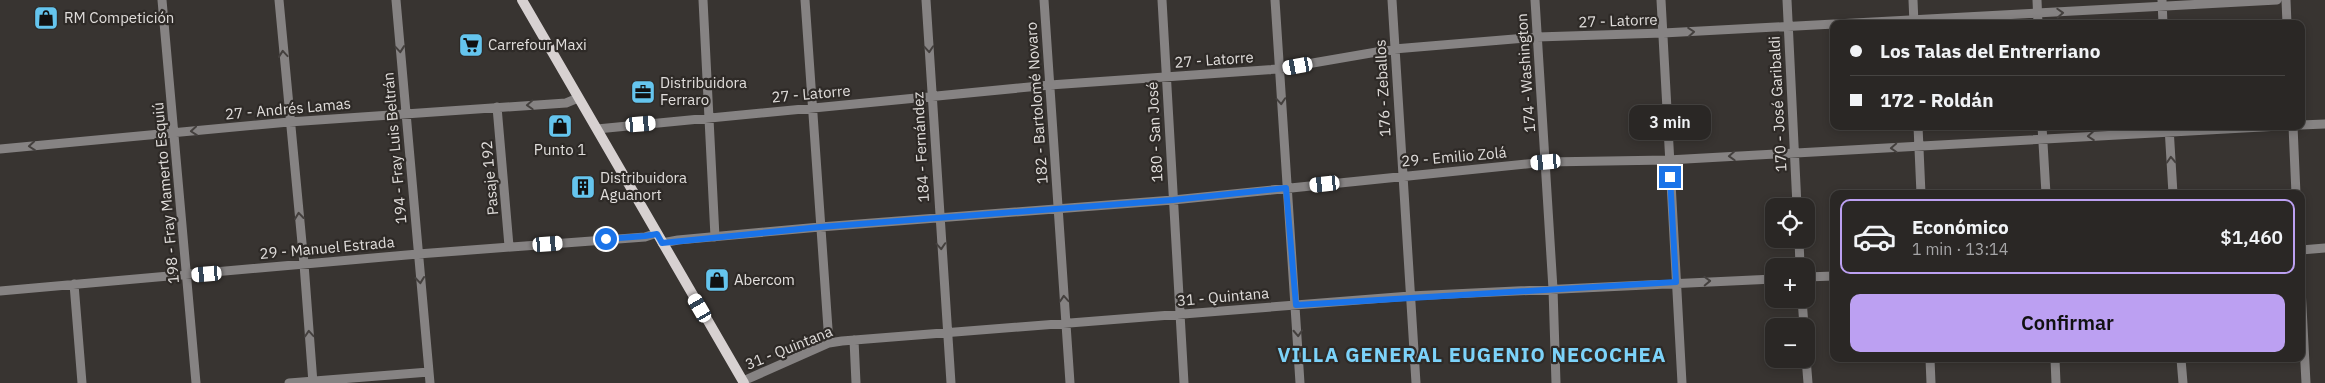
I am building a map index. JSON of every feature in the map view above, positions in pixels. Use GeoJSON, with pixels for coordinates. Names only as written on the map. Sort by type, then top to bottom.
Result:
{"type":"FeatureCollection","features":[{"type":"Feature","properties":{"kind":"main road"},"geometry":{"type":"LineString","coordinates":[[522,0],[743,382]]}},
{"type":"Feature","properties":{"kind":"street","name":"198 - Fray Mamerto Esquiú"},"geometry":{"type":"LineString","coordinates":[[162,0],[196,383]]}},
{"type":"Feature","properties":{"kind":"street"},"geometry":{"type":"LineString","coordinates":[[279,0],[313,382]]}},
{"type":"Feature","properties":{"kind":"street","name":"194 - Fray Luis Beltrán"},"geometry":{"type":"LineString","coordinates":[[396,0],[430,383]]}},
{"type":"Feature","properties":{"kind":"street"},"geometry":{"type":"LineString","coordinates":[[703,0],[715,237]]}},
{"type":"Feature","properties":{"kind":"street"},"geometry":{"type":"LineString","coordinates":[[805,0],[829,343]]}},
{"type":"Feature","properties":{"kind":"street","name":"184 - Fernández"},"geometry":{"type":"LineString","coordinates":[[926,0],[951,383]]}},
{"type":"Feature","properties":{"kind":"street","name":"182 - Bartolomé Novaro"},"geometry":{"type":"LineString","coordinates":[[1044,0],[1070,383]]}},
{"type":"Feature","properties":{"kind":"street","name":"180 - San José"},"geometry":{"type":"LineString","coordinates":[[1162,0],[1184,383]]}},
{"type":"Feature","properties":{"kind":"street"},"geometry":{"type":"LineString","coordinates":[[1276,0],[1278,69],[1300,383]]}},
{"type":"Feature","properties":{"kind":"street","name":"176 - Zeballos"},"geometry":{"type":"LineString","coordinates":[[1392,0],[1416,383]]}},
{"type":"Feature","properties":{"kind":"street","name":"174 - Washington"},"geometry":{"type":"LineString","coordinates":[[1536,0],[1553,289],[1556,383]]}},
{"type":"Feature","properties":{"kind":"street"},"geometry":{"type":"LineString","coordinates":[[1662,0],[1668,160],[1682,383]]}},
{"type":"Feature","properties":{"kind":"street","name":"170 - José Garibaldi"},"geometry":{"type":"LineString","coordinates":[[1787,0],[1797,198]]}},
{"type":"Feature","properties":{"kind":"street"},"geometry":{"type":"LineString","coordinates":[[1913,0],[1914,20]]}},
{"type":"Feature","properties":{"kind":"street"},"geometry":{"type":"LineString","coordinates":[[2037,0],[2038,19]]}},
{"type":"Feature","properties":{"kind":"street","name":"27 - Latorre"},"geometry":{"type":"LineString","coordinates":[[1997,20],[2038,19],[2162,4],[2277,0]]}},
{"type":"Feature","properties":{"kind":"street"},"geometry":{"type":"LineString","coordinates":[[2286,0],[2287,20]]}},
{"type":"Feature","properties":{"kind":"street"},"geometry":{"type":"LineString","coordinates":[[2162,4],[2163,20]]}},
{"type":"Feature","properties":{"kind":"street","name":"27 - Latorre"},"geometry":{"type":"LineString","coordinates":[[597,129],[1050,85],[1278,69],[1394,49],[1537,37],[1663,34],[1830,24]]}},
{"type":"Feature","properties":{"kind":"street","name":"27 - Andrés Lamas"},"geometry":{"type":"LineString","coordinates":[[0,150],[289,122],[566,103],[578,98]]}},
{"type":"Feature","properties":{"kind":"street","name":"Pasaje 192"},"geometry":{"type":"LineString","coordinates":[[498,107],[509,246]]}},
{"type":"Feature","properties":{"kind":"street"},"geometry":{"type":"LineString","coordinates":[[2305,125],[2325,124]]}},
{"type":"Feature","properties":{"kind":"street"},"geometry":{"type":"LineString","coordinates":[[1918,130],[1922,190]]}},
{"type":"Feature","properties":{"kind":"street"},"geometry":{"type":"LineString","coordinates":[[2042,130],[2046,190]]}},
{"type":"Feature","properties":{"kind":"street","name":"29 - Emilio Zolá"},"geometry":{"type":"LineString","coordinates":[[662,243],[820,227],[1173,200],[1546,162],[1668,160],[2042,140],[2157,130]]}},
{"type":"Feature","properties":{"kind":"street"},"geometry":{"type":"LineString","coordinates":[[2169,130],[2173,190]]}},
{"type":"Feature","properties":{"kind":"street"},"geometry":{"type":"LineString","coordinates":[[2293,130],[2296,190]]}},
{"type":"Feature","properties":{"kind":"street","name":"29 - Manuel Estrada"},"geometry":{"type":"LineString","coordinates":[[0,291],[657,234]]}},
{"type":"Feature","properties":{"kind":"street"},"geometry":{"type":"LineString","coordinates":[[2305,250],[2325,248]]}},
{"type":"Feature","properties":{"kind":"street"},"geometry":{"type":"LineString","coordinates":[[1815,277],[1830,276]]}},
{"type":"Feature","properties":{"kind":"street","name":"31 - Quintana"},"geometry":{"type":"LineString","coordinates":[[743,382],[829,343],[854,340],[1410,296],[1765,278]]}},
{"type":"Feature","properties":{"kind":"street"},"geometry":{"type":"LineString","coordinates":[[74,284],[82,383]]}},
{"type":"Feature","properties":{"kind":"street"},"geometry":{"type":"LineString","coordinates":[[854,340],[856,383]]}},
{"type":"Feature","properties":{"kind":"street"},"geometry":{"type":"LineString","coordinates":[[1930,362],[1931,383]]}},
{"type":"Feature","properties":{"kind":"street"},"geometry":{"type":"LineString","coordinates":[[2055,362],[2056,383]]}},
{"type":"Feature","properties":{"kind":"street"},"geometry":{"type":"LineString","coordinates":[[2182,362],[2183,383]]}},
{"type":"Feature","properties":{"kind":"street"},"geometry":{"type":"LineString","coordinates":[[2305,362],[2306,383]]}},
{"type":"Feature","properties":{"kind":"street"},"geometry":{"type":"LineString","coordinates":[[1807,368],[1808,383]]}},
{"type":"Feature","properties":{"kind":"street"},"geometry":{"type":"LineString","coordinates":[[289,383],[429,372]]}},
{"type":"Feature","properties":{"kind":"place","name":"RM Competición"},"geometry":{"type":"Point","coordinates":[46,18]}},
{"type":"Feature","properties":{"kind":"place","name":"Carrefour Maxi"},"geometry":{"type":"Point","coordinates":[471,45]}},
{"type":"Feature","properties":{"kind":"place","name":"Distribuidora Ferraro"},"geometry":{"type":"Point","coordinates":[643,92]}},
{"type":"Feature","properties":{"kind":"place","name":"Punto 1"},"geometry":{"type":"Point","coordinates":[560,126]}},
{"type":"Feature","properties":{"kind":"place","name":"Distribuidora Aguanort"},"geometry":{"type":"Point","coordinates":[583,187]}},
{"type":"Feature","properties":{"kind":"place","name":"Abercom"},"geometry":{"type":"Point","coordinates":[717,280]}},
{"type":"Feature","properties":{"kind":"district","name":"VILLA GENERAL EUGENIO NECOCHEA"},"geometry":{"type":"Point","coordinates":[1472,355]}},
{"type":"Feature","properties":{"kind":"route"},"geometry":{"type":"LineString","coordinates":[[606,239],[657,234],[662,243],[820,227],[1173,200],[1286,188],[1296,305],[1410,296],[1676,282],[1670,177]]}}]}
